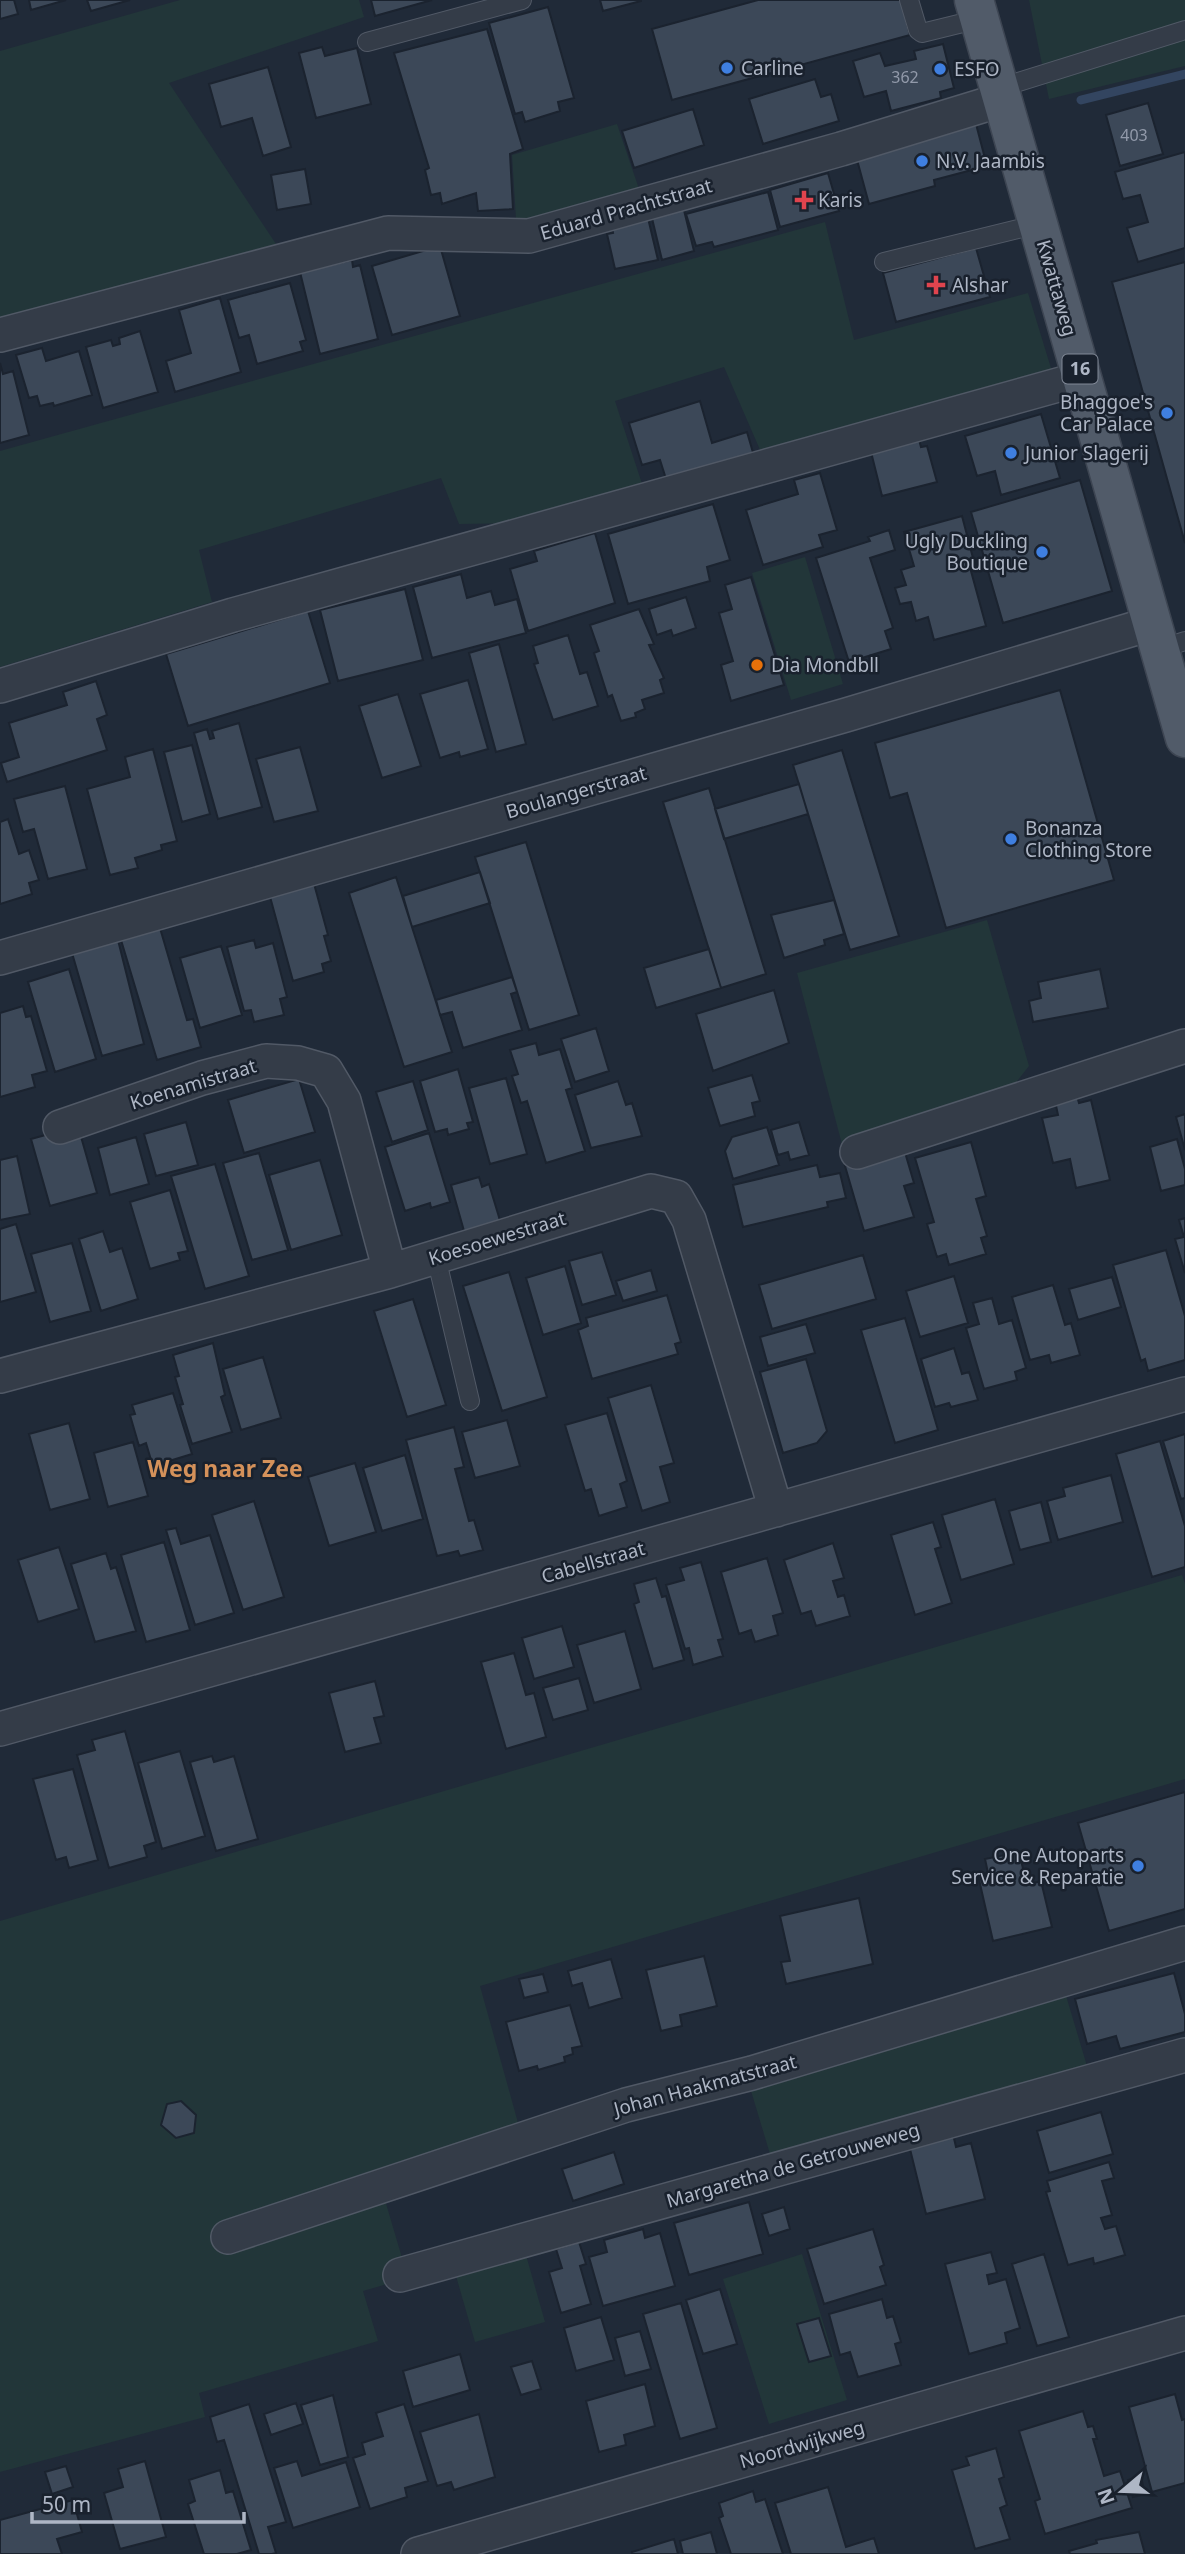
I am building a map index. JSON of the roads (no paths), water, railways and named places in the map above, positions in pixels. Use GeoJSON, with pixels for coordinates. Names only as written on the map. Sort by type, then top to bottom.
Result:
{"type":"FeatureCollection","features":[{"type":"Feature","properties":{"kind":"main road","name":"Kwattaweg"},"geometry":{"type":"LineString","coordinates":[[977,9],[1083,378],[1165,638],[1185,738]]}},
{"type":"Feature","properties":{"kind":"street","name":"Eduard Prachtstraat"},"geometry":{"type":"LineString","coordinates":[[0,335],[388,233],[529,236],[841,149],[1000,94]]}},
{"type":"Feature","properties":{"kind":"street"},"geometry":{"type":"LineString","coordinates":[[0,686],[233,615],[1083,378]]}},
{"type":"Feature","properties":{"kind":"street","name":"Boulangerstraat"},"geometry":{"type":"LineString","coordinates":[[0,958],[846,715],[1165,638]]}},
{"type":"Feature","properties":{"kind":"street"},"geometry":{"type":"LineString","coordinates":[[857,1152],[1185,1046]]}},
{"type":"Feature","properties":{"kind":"street","name":"Koenamistraat"},"geometry":{"type":"LineString","coordinates":[[60,1127],[202,1078],[266,1061],[298,1063],[326,1071],[344,1101],[390,1271]]}},
{"type":"Feature","properties":{"kind":"street","name":"Koesoewestraat"},"geometry":{"type":"LineString","coordinates":[[0,1376],[390,1271],[651,1191],[676,1197],[688,1220],[776,1510]]}},
{"type":"Feature","properties":{"kind":"street","name":"Cabellstraat"},"geometry":{"type":"LineString","coordinates":[[0,1729],[1185,1394]]}},
{"type":"Feature","properties":{"kind":"street","name":"Johan Haakmatstraat"},"geometry":{"type":"LineString","coordinates":[[228,2237],[626,2105],[752,2073],[1185,1943]]}},
{"type":"Feature","properties":{"kind":"street","name":"Margaretha de Getrouweweg"},"geometry":{"type":"LineString","coordinates":[[400,2275],[1185,2055]]}},
{"type":"Feature","properties":{"kind":"street","name":"Noordwijkweg"},"geometry":{"type":"LineString","coordinates":[[418,2554],[1185,2333]]}},
{"type":"Feature","properties":{"kind":"lane"},"geometry":{"type":"LineString","coordinates":[[367,42],[522,0]]}},
{"type":"Feature","properties":{"kind":"lane"},"geometry":{"type":"LineString","coordinates":[[909,0],[918,30],[922,33],[977,9]]}},
{"type":"Feature","properties":{"kind":"lane"},"geometry":{"type":"LineString","coordinates":[[1000,94],[1185,30]]}},
{"type":"Feature","properties":{"kind":"lane"},"geometry":{"type":"LineString","coordinates":[[884,262],[1038,224]]}},
{"type":"Feature","properties":{"kind":"lane"},"geometry":{"type":"LineString","coordinates":[[436,1257],[470,1401]]}},
{"type":"Feature","properties":{"kind":"waterway"},"geometry":{"type":"LineString","coordinates":[[1081,100],[1185,74]]}},
{"type":"Feature","properties":{"kind":"place","name":"Carline"},"geometry":{"type":"Point","coordinates":[727,68]}},
{"type":"Feature","properties":{"kind":"place","name":"ESFO"},"geometry":{"type":"Point","coordinates":[940,69]}},
{"type":"Feature","properties":{"kind":"place","name":"N.V. Jaambis"},"geometry":{"type":"Point","coordinates":[922,161]}},
{"type":"Feature","properties":{"kind":"place","name":"Karis"},"geometry":{"type":"Point","coordinates":[804,200]}},
{"type":"Feature","properties":{"kind":"place","name":"Alshar"},"geometry":{"type":"Point","coordinates":[936,285]}},
{"type":"Feature","properties":{"kind":"place","name":"Bhaggoe's Car Palace"},"geometry":{"type":"Point","coordinates":[1167,413]}},
{"type":"Feature","properties":{"kind":"place","name":"Junior Slagerij"},"geometry":{"type":"Point","coordinates":[1011,453]}},
{"type":"Feature","properties":{"kind":"place","name":"Ugly Duckling Boutique"},"geometry":{"type":"Point","coordinates":[1042,552]}},
{"type":"Feature","properties":{"kind":"place","name":"Dia Mondbll"},"geometry":{"type":"Point","coordinates":[757,665]}},
{"type":"Feature","properties":{"kind":"place","name":"Bonanza Clothing Store"},"geometry":{"type":"Point","coordinates":[1011,839]}},
{"type":"Feature","properties":{"kind":"place","name":"One Autoparts Service & Reparatie"},"geometry":{"type":"Point","coordinates":[1138,1866]}},
{"type":"Feature","properties":{"kind":"district","name":"Weg naar Zee"},"geometry":{"type":"Point","coordinates":[225,1469]}}]}
